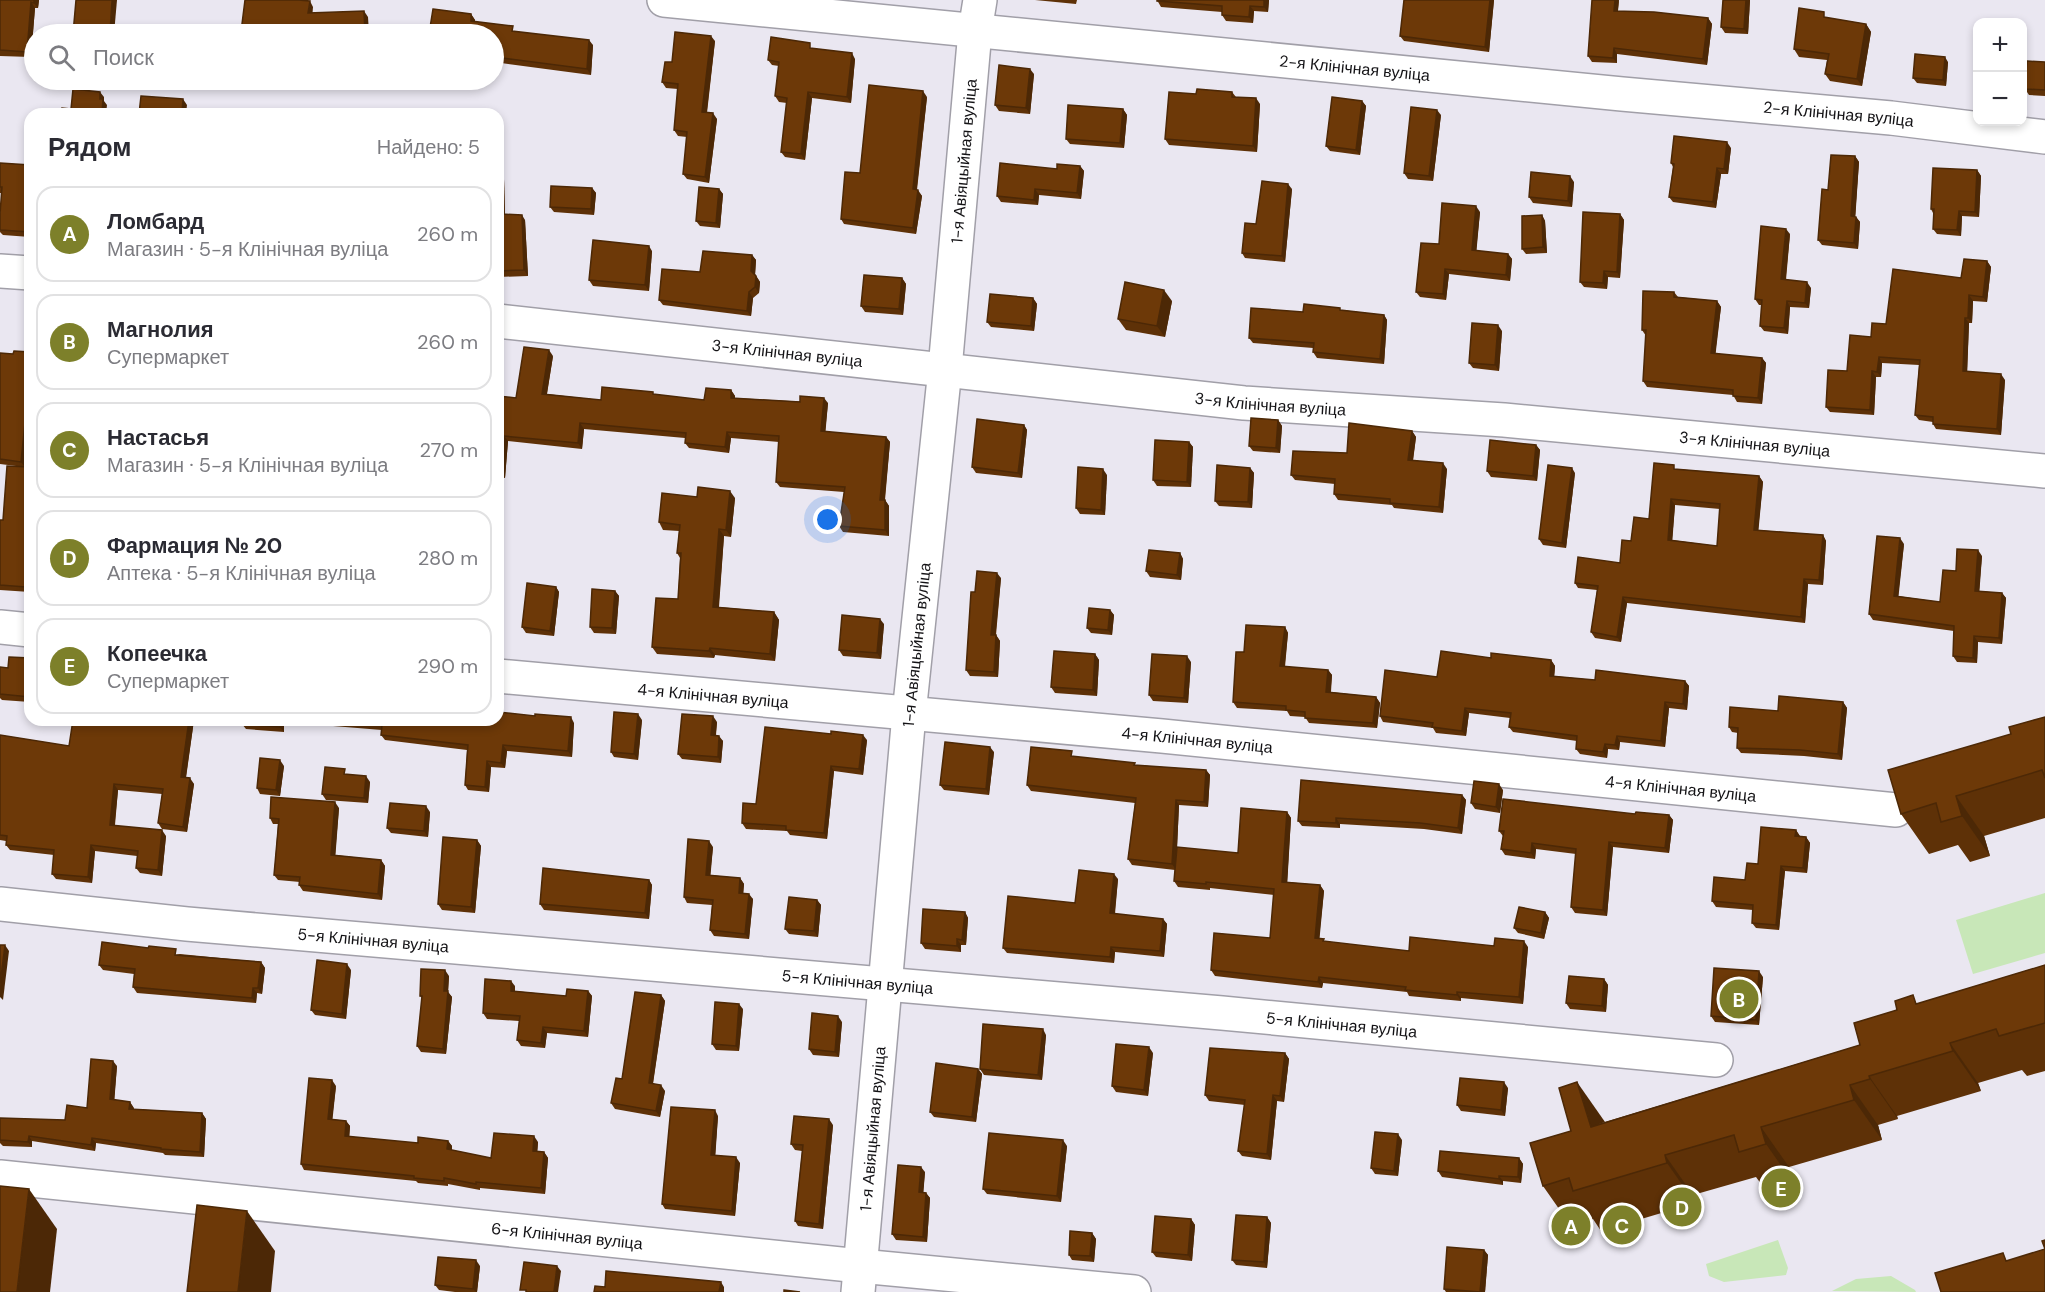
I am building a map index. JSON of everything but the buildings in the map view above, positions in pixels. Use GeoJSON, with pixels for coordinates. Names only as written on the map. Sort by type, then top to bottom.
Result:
{"type":"FeatureCollection","features":[{"type":"Feature","properties":{"kind":"street","name":"2-я Клінічная вуліца"},"geometry":{"type":"LineString","coordinates":[[664,0],[977,16],[2045,137]]}},
{"type":"Feature","properties":{"kind":"street","name":"1-я Авіяцыйная вуліца"},"geometry":{"type":"LineString","coordinates":[[859,1279],[909,714],[945,369],[977,16]]}},
{"type":"Feature","properties":{"kind":"street"},"geometry":{"type":"LineString","coordinates":[[0,271],[24,273]]}},
{"type":"Feature","properties":{"kind":"street","name":"3-я Клінічная вуліца"},"geometry":{"type":"LineString","coordinates":[[504,322],[1244,403],[1504,420],[2045,471]]}},
{"type":"Feature","properties":{"kind":"street"},"geometry":{"type":"LineString","coordinates":[[0,627],[24,629]]}},
{"type":"Feature","properties":{"kind":"street","name":"4-я Клінічная вуліца"},"geometry":{"type":"LineString","coordinates":[[504,677],[1162,736],[1896,810]]}},
{"type":"Feature","properties":{"kind":"street","name":"5-я Клінічная вуліца"},"geometry":{"type":"LineString","coordinates":[[0,904],[186,924],[1222,1013],[1716,1060]]}},
{"type":"Feature","properties":{"kind":"street","name":"6-я Клінічная вуліца"},"geometry":{"type":"LineString","coordinates":[[0,1177],[859,1279],[1134,1292]]}},
{"type":"Feature","properties":{"kind":"green space"},"geometry":{"type":"Polygon","coordinates":[[[2045,893],[2045,953],[1973,974],[1956,920],[2045,893]]]}},
{"type":"Feature","properties":{"kind":"green space"},"geometry":{"type":"Polygon","coordinates":[[[1778,1240],[1788,1268],[1786,1275],[1724,1282],[1709,1276],[1706,1264],[1778,1240]]]}},
{"type":"Feature","properties":{"kind":"green space"},"geometry":{"type":"Polygon","coordinates":[[[1891,1276],[1916,1292],[1832,1291],[1856,1279],[1891,1276]]]}},
{"type":"Feature","properties":{"kind":"place","name":"Магнолия"},"geometry":{"type":"Point","coordinates":[1739,999]}},
{"type":"Feature","properties":{"kind":"place","name":"Копеечка"},"geometry":{"type":"Point","coordinates":[1781,1188]}},
{"type":"Feature","properties":{"kind":"place","name":"Фармация № 20"},"geometry":{"type":"Point","coordinates":[1682,1207]}},
{"type":"Feature","properties":{"kind":"place","name":"Настасья"},"geometry":{"type":"Point","coordinates":[1622,1225]}},
{"type":"Feature","properties":{"kind":"place","name":"Ломбард"},"geometry":{"type":"Point","coordinates":[1571,1226]}}]}
